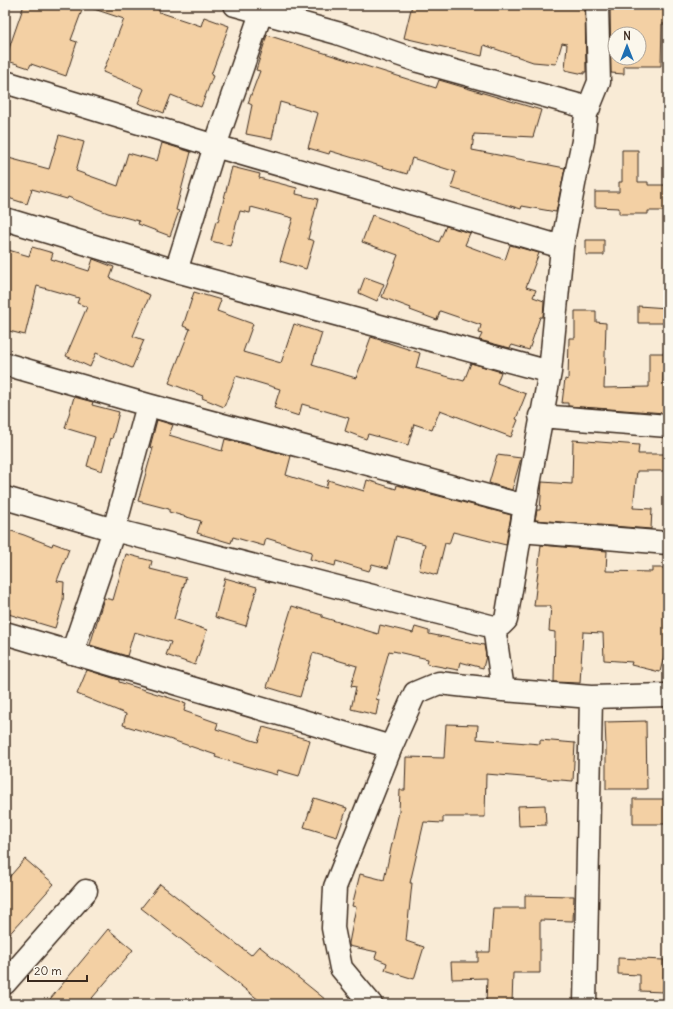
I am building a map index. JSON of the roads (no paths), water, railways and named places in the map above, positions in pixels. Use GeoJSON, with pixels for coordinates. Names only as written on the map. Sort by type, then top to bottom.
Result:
{"type":"FeatureCollection","features":[{"type":"Feature","properties":{"kind":"street"},"geometry":{"type":"LineString","coordinates":[[235,5],[337,34],[418,61],[590,108]]}},
{"type":"Feature","properties":{"kind":"street"},"geometry":{"type":"LineString","coordinates":[[5,498],[114,530],[494,627],[501,625],[506,620],[540,416],[550,372],[562,247],[574,179],[583,141],[586,114],[590,108],[599,82],[597,5]]}},
{"type":"Feature","properties":{"kind":"street"},"geometry":{"type":"LineString","coordinates":[[176,271],[215,146],[261,13]]}},
{"type":"Feature","properties":{"kind":"street"},"geometry":{"type":"LineString","coordinates":[[5,82],[215,146],[562,247]]}},
{"type":"Feature","properties":{"kind":"street"},"geometry":{"type":"LineString","coordinates":[[5,219],[176,271],[550,372]]}},
{"type":"Feature","properties":{"kind":"street"},"geometry":{"type":"LineString","coordinates":[[5,364],[148,405],[525,506]]}},
{"type":"Feature","properties":{"kind":"street"},"geometry":{"type":"LineString","coordinates":[[72,654],[114,530],[148,405]]}},
{"type":"Feature","properties":{"kind":"street"},"geometry":{"type":"LineString","coordinates":[[540,416],[668,426]]}},
{"type":"Feature","properties":{"kind":"street"},"geometry":{"type":"LineString","coordinates":[[520,531],[668,543]]}},
{"type":"Feature","properties":{"kind":"street"},"geometry":{"type":"LineString","coordinates":[[494,627],[503,690]]}},
{"type":"Feature","properties":{"kind":"street"},"geometry":{"type":"LineString","coordinates":[[5,633],[72,654],[392,747]]}},
{"type":"Feature","properties":{"kind":"street"},"geometry":{"type":"LineString","coordinates":[[370,1004],[341,968],[333,928],[335,887],[415,693],[439,683],[591,697],[668,695]]}},
{"type":"Feature","properties":{"kind":"street"},"geometry":{"type":"LineString","coordinates":[[585,1004],[591,697]]}},
{"type":"Feature","properties":{"kind":"street"},"geometry":{"type":"LineString","coordinates":[[5,983],[86,891]]}}]}
